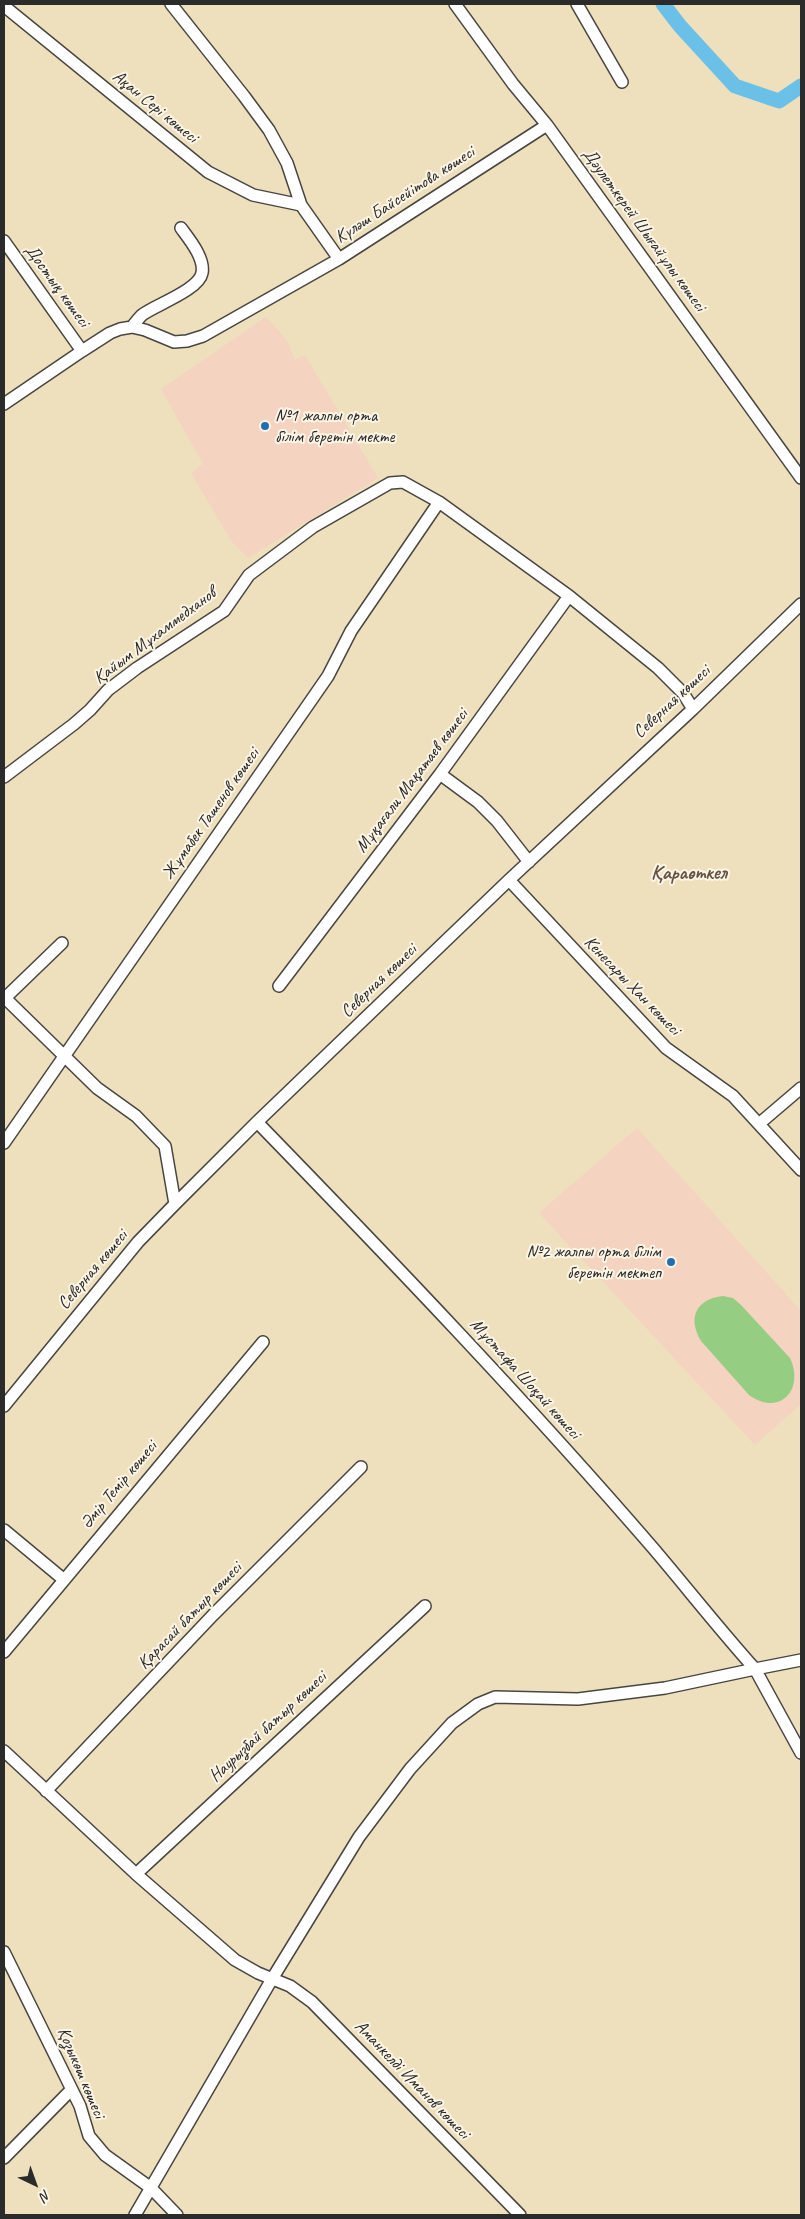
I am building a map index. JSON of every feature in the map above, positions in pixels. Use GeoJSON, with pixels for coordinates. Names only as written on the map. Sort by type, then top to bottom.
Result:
{"type":"FeatureCollection","features":[{"type":"Feature","properties":{"kind":"street","name":"Күләш Байсейітова көшесі"},"geometry":{"type":"LineString","coordinates":[[170,4],[269,130],[287,163],[301,205],[339,259],[546,125]]}},
{"type":"Feature","properties":{"kind":"street","name":"Дәулеткерей Шығайұлы көшесі"},"geometry":{"type":"LineString","coordinates":[[455,4],[513,84],[546,125],[801,478]]}},
{"type":"Feature","properties":{"kind":"street"},"geometry":{"type":"LineString","coordinates":[[577,4],[622,82]]}},
{"type":"Feature","properties":{"kind":"street","name":"Ақан Сері көшесі"},"geometry":{"type":"LineString","coordinates":[[4,6],[208,172],[253,195],[301,205]]}},
{"type":"Feature","properties":{"kind":"street"},"geometry":{"type":"LineString","coordinates":[[132,327],[145,314],[187,290],[201,276],[202,271],[196,251],[182,228]]}},
{"type":"Feature","properties":{"kind":"street","name":"Достық көшесі"},"geometry":{"type":"LineString","coordinates":[[4,242],[82,351]]}},
{"type":"Feature","properties":{"kind":"street"},"geometry":{"type":"LineString","coordinates":[[4,404],[110,333],[132,327],[146,330],[174,342],[187,341],[203,336],[339,259]]}},
{"type":"Feature","properties":{"kind":"street","name":"Қайым Мұхаммедханов"},"geometry":{"type":"LineString","coordinates":[[4,777],[74,724],[115,684],[224,611],[249,575],[313,527],[390,483],[403,482],[439,502]]}},
{"type":"Feature","properties":{"kind":"street"},"geometry":{"type":"LineString","coordinates":[[439,502],[569,596],[658,668],[683,693],[693,709]]}},
{"type":"Feature","properties":{"kind":"street","name":"Жұмабек Ташенов көшесі"},"geometry":{"type":"LineString","coordinates":[[4,1143],[63,1055],[328,676],[351,631],[439,502]]}},
{"type":"Feature","properties":{"kind":"street","name":"Мұқағали Мақатаев көшесі"},"geometry":{"type":"LineString","coordinates":[[279,986],[440,774],[569,596]]}},
{"type":"Feature","properties":{"kind":"street","name":"Северная көшесі"},"geometry":{"type":"LineString","coordinates":[[4,1406],[138,1242],[257,1122],[509,880],[693,709],[801,604]]}},
{"type":"Feature","properties":{"kind":"street"},"geometry":{"type":"LineString","coordinates":[[440,774],[478,802],[497,821],[529,862]]}},
{"type":"Feature","properties":{"kind":"street","name":"Кенесары Хан көшесі"},"geometry":{"type":"LineString","coordinates":[[509,880],[666,1048],[733,1096],[760,1123],[801,1170]]}},
{"type":"Feature","properties":{"kind":"street"},"geometry":{"type":"LineString","coordinates":[[62,943],[4,998],[97,1088],[136,1116],[165,1146],[176,1204]]}},
{"type":"Feature","properties":{"kind":"street"},"geometry":{"type":"LineString","coordinates":[[760,1123],[801,1088]]}},
{"type":"Feature","properties":{"kind":"street","name":"Мұстафа Шоқай көшесі"},"geometry":{"type":"LineString","coordinates":[[257,1122],[430,1300],[653,1549],[711,1620],[755,1669],[801,1753]]}},
{"type":"Feature","properties":{"kind":"street","name":"Әмір Темір көшесі"},"geometry":{"type":"LineString","coordinates":[[4,1652],[63,1579],[263,1342]]}},
{"type":"Feature","properties":{"kind":"street","name":"Қарасай батыр көшесі"},"geometry":{"type":"LineString","coordinates":[[46,1791],[213,1616],[361,1467]]}},
{"type":"Feature","properties":{"kind":"street"},"geometry":{"type":"LineString","coordinates":[[4,1530],[63,1579]]}},
{"type":"Feature","properties":{"kind":"street","name":"Наурызбай батыр көшесі"},"geometry":{"type":"LineString","coordinates":[[136,1874],[425,1606]]}},
{"type":"Feature","properties":{"kind":"street"},"geometry":{"type":"LineString","coordinates":[[135,2215],[272,1979],[359,1837],[410,1768],[452,1724],[478,1704],[495,1697],[578,1699],[655,1689],[801,1660]]}},
{"type":"Feature","properties":{"kind":"street","name":"Аманкелді Иманов көшесі"},"geometry":{"type":"LineString","coordinates":[[4,1751],[136,1874],[235,1960],[290,1986],[312,2002],[520,2215]]}},
{"type":"Feature","properties":{"kind":"street","name":"Қозыкөш көшесі"},"geometry":{"type":"LineString","coordinates":[[4,1952],[80,2106],[89,2136],[105,2155],[151,2188],[177,2215]]}},
{"type":"Feature","properties":{"kind":"street"},"geometry":{"type":"LineString","coordinates":[[4,2158],[71,2090]]}},
{"type":"Feature","properties":{"kind":"shaded area","name":"№1 жалпы орта білім беретін мекте"},"geometry":{"type":"Polygon","coordinates":[[[266,317],[286,339],[295,360],[305,355],[378,478],[248,558],[232,542],[191,473],[203,464],[161,389],[266,317]]]}},
{"type":"Feature","properties":{"kind":"shaded area","name":"№2 жалпы орта білім беретін мектеп"},"geometry":{"type":"Polygon","coordinates":[[[637,1128],[801,1311],[801,1404],[755,1445],[539,1213],[637,1128]]]}},
{"type":"Feature","properties":{"kind":"green space"},"geometry":{"type":"Polygon","coordinates":[[[723,1296],[733,1298],[741,1305],[790,1358],[794,1370],[794,1380],[792,1390],[786,1397],[770,1403],[760,1401],[749,1395],[701,1341],[695,1325],[697,1311],[700,1305],[706,1301],[723,1296]]]}},
{"type":"Feature","properties":{"kind":"waterway"},"geometry":{"type":"LineString","coordinates":[[663,4],[680,26],[735,86],[779,101],[801,86]]}},
{"type":"Feature","properties":{"kind":"place","name":"№1 жалпы орта білім беретін мекте"},"geometry":{"type":"Point","coordinates":[265,426]}},
{"type":"Feature","properties":{"kind":"place","name":"№2 жалпы орта білім беретін мектеп"},"geometry":{"type":"Point","coordinates":[671,1262]}},
{"type":"Feature","properties":{"kind":"district","name":"Қараөткел"},"geometry":{"type":"Point","coordinates":[689,874]}}]}
